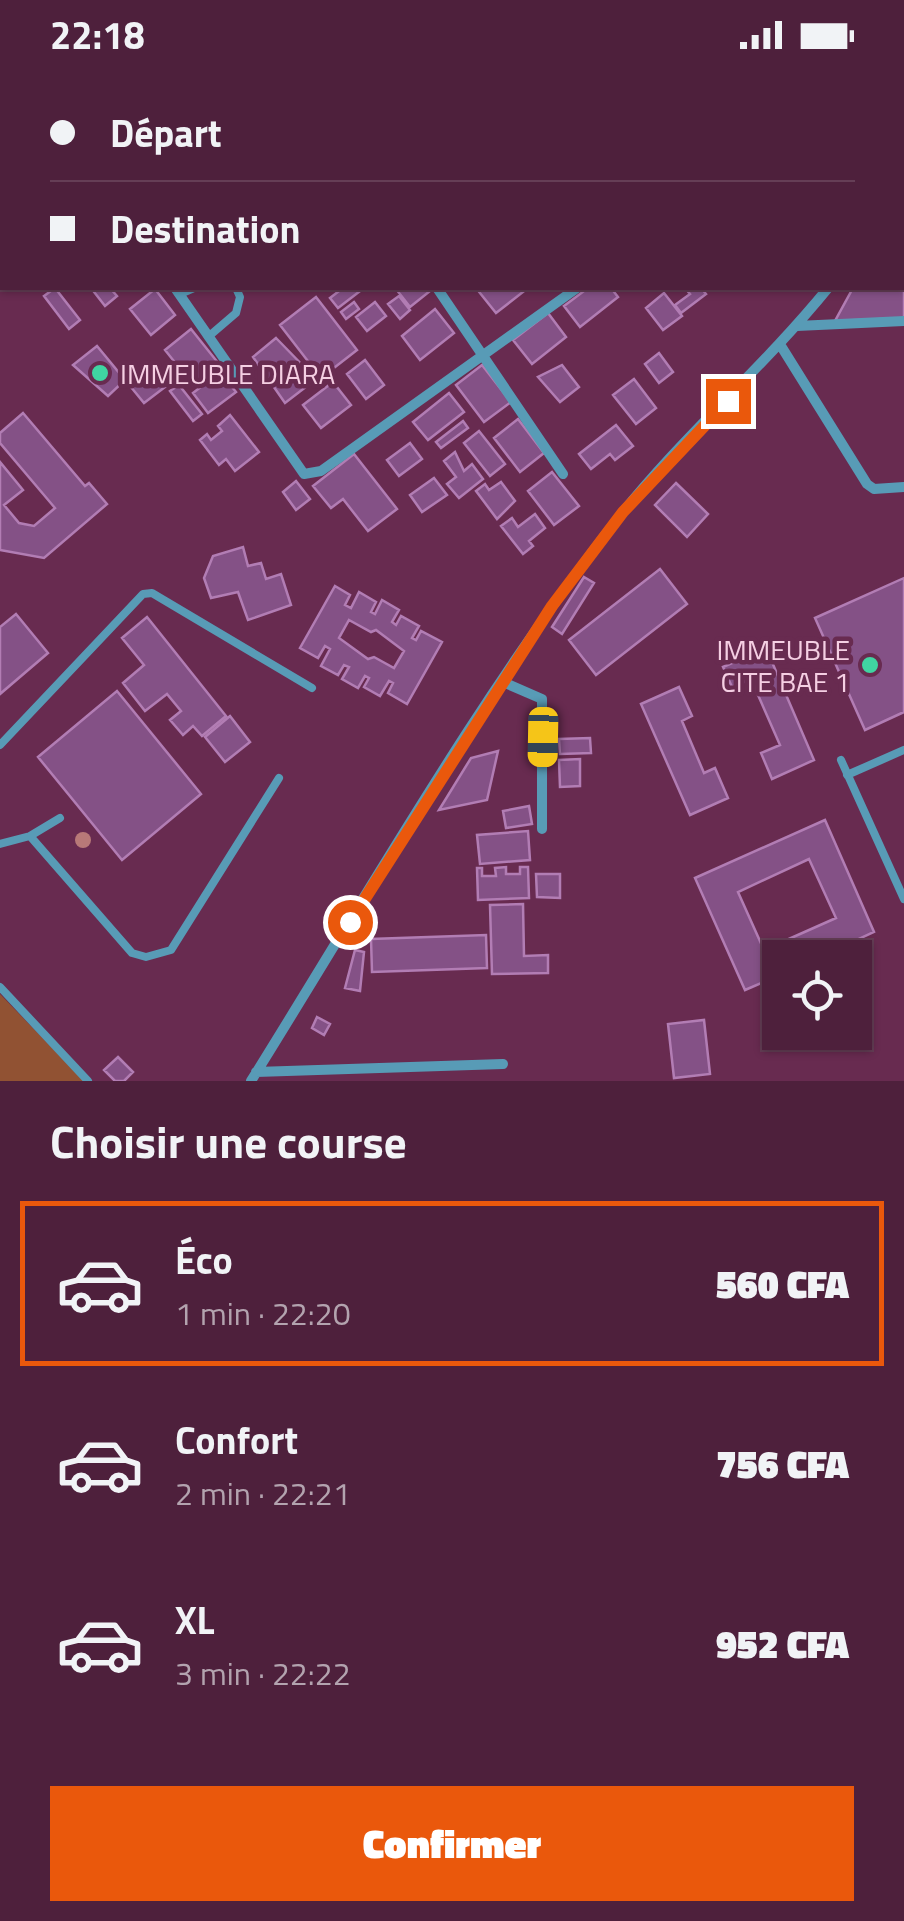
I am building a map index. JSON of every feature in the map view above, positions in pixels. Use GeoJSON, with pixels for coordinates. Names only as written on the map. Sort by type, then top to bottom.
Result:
{"type":"FeatureCollection","features":[{"type":"Feature","properties":{"kind":"street"},"geometry":{"type":"LineString","coordinates":[[438,290],[563,474]]}},
{"type":"Feature","properties":{"kind":"street"},"geometry":{"type":"LineString","coordinates":[[177,291],[304,474],[321,471],[574,290]]}},
{"type":"Feature","properties":{"kind":"street"},"geometry":{"type":"LineString","coordinates":[[253,1077],[552,606],[623,512],[781,346],[826,290]]}},
{"type":"Feature","properties":{"kind":"street"},"geometry":{"type":"LineString","coordinates":[[797,326],[904,321]]}},
{"type":"Feature","properties":{"kind":"street"},"geometry":{"type":"LineString","coordinates":[[781,346],[868,484],[874,489],[904,487]]}},
{"type":"Feature","properties":{"kind":"street"},"geometry":{"type":"LineString","coordinates":[[503,682],[542,699],[542,829]]}},
{"type":"Feature","properties":{"kind":"street"},"geometry":{"type":"LineString","coordinates":[[253,1077],[503,1064]]}},
{"type":"Feature","properties":{"kind":"lane"},"geometry":{"type":"LineString","coordinates":[[208,337],[236,312],[240,297],[237,290]]}},
{"type":"Feature","properties":{"kind":"lane"},"geometry":{"type":"LineString","coordinates":[[0,745],[142,594],[152,593],[312,688]]}},
{"type":"Feature","properties":{"kind":"lane"},"geometry":{"type":"LineString","coordinates":[[847,775],[904,750]]}},
{"type":"Feature","properties":{"kind":"lane"},"geometry":{"type":"LineString","coordinates":[[841,760],[904,899]]}},
{"type":"Feature","properties":{"kind":"lane"},"geometry":{"type":"LineString","coordinates":[[30,836],[132,952],[146,957],[171,950],[279,778]]}},
{"type":"Feature","properties":{"kind":"lane"},"geometry":{"type":"LineString","coordinates":[[0,844],[30,836],[60,818]]}},
{"type":"Feature","properties":{"kind":"lane"},"geometry":{"type":"LineString","coordinates":[[0,988],[88,1081]]}},
{"type":"Feature","properties":{"kind":"shaded area"},"geometry":{"type":"Polygon","coordinates":[[[0,994],[84,1081],[0,1081],[0,994]]]}},
{"type":"Feature","properties":{"kind":"building"},"geometry":{"type":"Polygon","coordinates":[[[57,290],[80,320],[69,329],[44,296],[57,290]]]}},
{"type":"Feature","properties":{"kind":"building"},"geometry":{"type":"Polygon","coordinates":[[[93,290],[112,290],[117,296],[105,306],[93,290]]]}},
{"type":"Feature","properties":{"kind":"building"},"geometry":{"type":"Polygon","coordinates":[[[156,290],[175,315],[151,335],[130,309],[156,290]]]}},
{"type":"Feature","properties":{"kind":"building"},"geometry":{"type":"Polygon","coordinates":[[[340,290],[361,290],[338,308],[330,298],[340,290]]]}},
{"type":"Feature","properties":{"kind":"building"},"geometry":{"type":"Polygon","coordinates":[[[397,290],[429,290],[430,291],[410,307],[397,290]]]}},
{"type":"Feature","properties":{"kind":"building"},"geometry":{"type":"Polygon","coordinates":[[[478,290],[525,290],[496,313],[478,290]]]}},
{"type":"Feature","properties":{"kind":"building"},"geometry":{"type":"Polygon","coordinates":[[[585,290],[613,290],[618,297],[580,327],[564,306],[585,290]]]}},
{"type":"Feature","properties":{"kind":"building"},"geometry":{"type":"Polygon","coordinates":[[[687,290],[703,290],[706,294],[681,313],[675,305],[690,294],[687,290]]]}},
{"type":"Feature","properties":{"kind":"building"},"geometry":{"type":"Polygon","coordinates":[[[852,290],[904,290],[904,318],[835,321],[852,290]]]}},
{"type":"Feature","properties":{"kind":"building"},"geometry":{"type":"Polygon","coordinates":[[[664,293],[682,316],[663,330],[646,308],[664,293]]]}},
{"type":"Feature","properties":{"kind":"building"},"geometry":{"type":"Polygon","coordinates":[[[399,296],[410,310],[400,319],[388,304],[399,296]]]}},
{"type":"Feature","properties":{"kind":"building"},"geometry":{"type":"Polygon","coordinates":[[[316,297],[357,350],[321,378],[280,325],[316,297]]]}},
{"type":"Feature","properties":{"kind":"building"},"geometry":{"type":"Polygon","coordinates":[[[354,302],[359,309],[346,319],[341,312],[354,302]]]}},
{"type":"Feature","properties":{"kind":"building"},"geometry":{"type":"Polygon","coordinates":[[[375,302],[386,316],[367,331],[356,317],[375,302]]]}},
{"type":"Feature","properties":{"kind":"building"},"geometry":{"type":"Polygon","coordinates":[[[435,309],[454,333],[420,360],[402,336],[435,309]]]}},
{"type":"Feature","properties":{"kind":"building"},"geometry":{"type":"Polygon","coordinates":[[[548,313],[566,337],[532,364],[513,340],[548,313]]]}},
{"type":"Feature","properties":{"kind":"building"},"geometry":{"type":"Polygon","coordinates":[[[191,329],[219,364],[193,385],[165,350],[191,329]]]}},
{"type":"Feature","properties":{"kind":"building"},"geometry":{"type":"Polygon","coordinates":[[[276,338],[316,379],[285,403],[253,357],[276,338]]]}},
{"type":"Feature","properties":{"kind":"building","name":"IMMEUBLE DIARA"},"geometry":{"type":"Polygon","coordinates":[[[97,346],[125,380],[108,396],[73,365],[97,346]]]}},
{"type":"Feature","properties":{"kind":"building"},"geometry":{"type":"Polygon","coordinates":[[[659,353],[673,372],[659,383],[645,364],[659,353]]]}},
{"type":"Feature","properties":{"kind":"building"},"geometry":{"type":"Polygon","coordinates":[[[365,360],[384,385],[366,399],[347,374],[365,360]]]}},
{"type":"Feature","properties":{"kind":"building"},"geometry":{"type":"Polygon","coordinates":[[[147,364],[165,387],[144,403],[126,381],[147,364]]]}},
{"type":"Feature","properties":{"kind":"building"},"geometry":{"type":"Polygon","coordinates":[[[482,365],[511,402],[484,422],[456,385],[482,365]]]}},
{"type":"Feature","properties":{"kind":"building"},"geometry":{"type":"Polygon","coordinates":[[[562,365],[579,387],[560,402],[538,377],[562,365]]]}},
{"type":"Feature","properties":{"kind":"building"},"geometry":{"type":"Polygon","coordinates":[[[220,372],[236,392],[208,413],[193,393],[220,372]]]}},
{"type":"Feature","properties":{"kind":"building"},"geometry":{"type":"Polygon","coordinates":[[[634,379],[656,408],[636,424],[613,395],[634,379]]]}},
{"type":"Feature","properties":{"kind":"building"},"geometry":{"type":"Polygon","coordinates":[[[333,382],[351,405],[321,428],[303,405],[333,382]]]}},
{"type":"Feature","properties":{"kind":"building"},"geometry":{"type":"Polygon","coordinates":[[[179,385],[202,414],[193,421],[170,391],[179,385]]]}},
{"type":"Feature","properties":{"kind":"building"},"geometry":{"type":"Polygon","coordinates":[[[449,393],[464,412],[428,440],[413,422],[449,393]]]}},
{"type":"Feature","properties":{"kind":"building"},"geometry":{"type":"Polygon","coordinates":[[[23,413],[85,486],[89,483],[107,504],[44,558],[0,550],[0,462],[23,490],[4,505],[19,523],[34,526],[55,508],[0,443],[0,433],[23,413]]]}},
{"type":"Feature","properties":{"kind":"building"},"geometry":{"type":"Polygon","coordinates":[[[230,415],[259,452],[235,471],[226,459],[219,465],[200,440],[207,434],[211,440],[222,431],[218,426],[230,415]]]}},
{"type":"Feature","properties":{"kind":"building"},"geometry":{"type":"Polygon","coordinates":[[[518,419],[544,453],[520,472],[494,438],[518,419]]]}},
{"type":"Feature","properties":{"kind":"building"},"geometry":{"type":"Polygon","coordinates":[[[463,421],[468,428],[441,448],[436,442],[463,421]]]}},
{"type":"Feature","properties":{"kind":"building"},"geometry":{"type":"Polygon","coordinates":[[[616,425],[633,446],[615,460],[610,454],[591,469],[579,454],[616,425]]]}},
{"type":"Feature","properties":{"kind":"building"},"geometry":{"type":"Polygon","coordinates":[[[479,431],[505,464],[490,476],[464,443],[479,431]]]}},
{"type":"Feature","properties":{"kind":"building"},"geometry":{"type":"Polygon","coordinates":[[[410,443],[422,459],[399,476],[387,460],[410,443]]]}},
{"type":"Feature","properties":{"kind":"building"},"geometry":{"type":"Polygon","coordinates":[[[455,452],[464,471],[472,464],[483,479],[459,498],[447,484],[456,477],[444,461],[455,452]]]}},
{"type":"Feature","properties":{"kind":"building"},"geometry":{"type":"Polygon","coordinates":[[[354,454],[397,509],[368,531],[343,499],[331,508],[313,486],[354,454]]]}},
{"type":"Feature","properties":{"kind":"building"},"geometry":{"type":"Polygon","coordinates":[[[552,472],[579,506],[554,525],[528,491],[552,472]]]}},
{"type":"Feature","properties":{"kind":"building"},"geometry":{"type":"Polygon","coordinates":[[[434,478],[447,495],[422,512],[410,495],[434,478]]]}},
{"type":"Feature","properties":{"kind":"building"},"geometry":{"type":"Polygon","coordinates":[[[296,481],[310,499],[296,510],[283,492],[296,481]]]}},
{"type":"Feature","properties":{"kind":"building"},"geometry":{"type":"Polygon","coordinates":[[[501,482],[515,501],[497,519],[476,491],[485,484],[489,490],[501,482]]]}},
{"type":"Feature","properties":{"kind":"building"},"geometry":{"type":"Polygon","coordinates":[[[676,483],[708,514],[687,537],[655,505],[676,483]]]}},
{"type":"Feature","properties":{"kind":"building"},"geometry":{"type":"Polygon","coordinates":[[[535,514],[545,528],[529,541],[533,546],[523,554],[501,526],[512,518],[518,527],[535,514]]]}},
{"type":"Feature","properties":{"kind":"building"},"geometry":{"type":"Polygon","coordinates":[[[243,547],[248,566],[261,563],[266,579],[281,574],[291,605],[248,620],[238,592],[211,598],[204,578],[213,556],[243,547]]]}},
{"type":"Feature","properties":{"kind":"building"},"geometry":{"type":"Polygon","coordinates":[[[660,569],[687,604],[596,675],[569,640],[660,569]]]}},
{"type":"Feature","properties":{"kind":"building"},"geometry":{"type":"Polygon","coordinates":[[[584,577],[594,583],[562,634],[552,627],[584,577]]]}},
{"type":"Feature","properties":{"kind":"building","name":"IMMEUBLE CITE BAE 1"},"geometry":{"type":"Polygon","coordinates":[[[904,578],[904,712],[865,730],[815,618],[904,578]]]}},
{"type":"Feature","properties":{"kind":"building"},"geometry":{"type":"Polygon","coordinates":[[[335,586],[350,595],[345,605],[351,608],[359,592],[376,602],[371,612],[375,614],[382,600],[399,610],[392,622],[396,625],[401,616],[419,626],[412,638],[416,640],[421,631],[442,642],[407,704],[388,693],[393,683],[389,681],[380,696],[364,687],[369,678],[365,676],[358,688],[342,679],[349,667],[344,665],[338,675],[321,666],[330,649],[325,646],[318,658],[300,648],[335,586]],[[349,620],[339,638],[368,659],[374,657],[394,668],[404,651],[376,630],[371,632],[349,620]]]}},
{"type":"Feature","properties":{"kind":"building"},"geometry":{"type":"Polygon","coordinates":[[[16,614],[48,653],[0,694],[0,627],[16,614]]]}},
{"type":"Feature","properties":{"kind":"building"},"geometry":{"type":"Polygon","coordinates":[[[147,617],[226,716],[202,736],[193,726],[183,735],[170,720],[181,711],[167,694],[145,711],[123,683],[144,665],[122,638],[147,617]]]}},
{"type":"Feature","properties":{"kind":"building"},"geometry":{"type":"Polygon","coordinates":[[[766,648],[814,760],[772,779],[761,753],[780,745],[751,679],[732,687],[723,667],[766,648]]]}},
{"type":"Feature","properties":{"kind":"building"},"geometry":{"type":"Polygon","coordinates":[[[679,687],[692,716],[682,721],[704,773],[715,768],[728,798],[690,815],[641,704],[679,687]]]}},
{"type":"Feature","properties":{"kind":"building"},"geometry":{"type":"Polygon","coordinates":[[[117,691],[201,794],[122,860],[38,757],[117,691]]]}},
{"type":"Feature","properties":{"kind":"building"},"geometry":{"type":"Polygon","coordinates":[[[230,716],[250,742],[225,762],[205,737],[230,716]]]}},
{"type":"Feature","properties":{"kind":"building"},"geometry":{"type":"Polygon","coordinates":[[[590,738],[591,753],[560,754],[559,739],[590,738]]]}},
{"type":"Feature","properties":{"kind":"building"},"geometry":{"type":"Polygon","coordinates":[[[498,751],[487,800],[439,810],[471,758],[498,751]]]}},
{"type":"Feature","properties":{"kind":"building"},"geometry":{"type":"Polygon","coordinates":[[[580,759],[580,786],[560,787],[559,760],[580,759]]]}},
{"type":"Feature","properties":{"kind":"building"},"geometry":{"type":"Polygon","coordinates":[[[529,806],[532,824],[506,828],[503,811],[529,806]]]}},
{"type":"Feature","properties":{"kind":"building"},"geometry":{"type":"Polygon","coordinates":[[[825,820],[874,932],[857,940],[786,940],[836,918],[809,859],[738,892],[762,946],[762,983],[745,990],[695,878],[825,820]]]}},
{"type":"Feature","properties":{"kind":"building"},"geometry":{"type":"Polygon","coordinates":[[[528,831],[530,860],[480,864],[477,835],[528,831]]]}},
{"type":"Feature","properties":{"kind":"building"},"geometry":{"type":"Polygon","coordinates":[[[506,867],[506,874],[520,874],[520,867],[528,867],[529,898],[478,900],[477,868],[482,868],[482,876],[496,876],[495,868],[506,867]]]}},
{"type":"Feature","properties":{"kind":"building"},"geometry":{"type":"Polygon","coordinates":[[[536,874],[560,874],[560,898],[537,897],[536,874]]]}},
{"type":"Feature","properties":{"kind":"building"},"geometry":{"type":"Polygon","coordinates":[[[523,904],[524,956],[548,955],[548,973],[492,974],[490,905],[523,904]]]}},
{"type":"Feature","properties":{"kind":"building"},"geometry":{"type":"Polygon","coordinates":[[[486,935],[487,968],[372,972],[371,939],[486,935]]]}},
{"type":"Feature","properties":{"kind":"building"},"geometry":{"type":"Polygon","coordinates":[[[355,950],[364,952],[360,991],[345,988],[355,950]]]}},
{"type":"Feature","properties":{"kind":"building"},"geometry":{"type":"Polygon","coordinates":[[[317,1017],[330,1024],[324,1035],[312,1028],[317,1017]]]}},
{"type":"Feature","properties":{"kind":"building"},"geometry":{"type":"Polygon","coordinates":[[[704,1020],[710,1074],[674,1078],[668,1024],[704,1020]]]}},
{"type":"Feature","properties":{"kind":"building"},"geometry":{"type":"Polygon","coordinates":[[[118,1057],[133,1072],[124,1081],[115,1081],[104,1070],[118,1057]]]}},
{"type":"Feature","properties":{"kind":"place","name":"IMMEUBLE DIARA"},"geometry":{"type":"Point","coordinates":[100,373]}},
{"type":"Feature","properties":{"kind":"place","name":"IMMEUBLE CITE BAE 1"},"geometry":{"type":"Point","coordinates":[870,665]}},
{"type":"Feature","properties":{"kind":"route"},"geometry":{"type":"LineString","coordinates":[[350,922],[552,606],[623,512],[728,401]]}}]}
